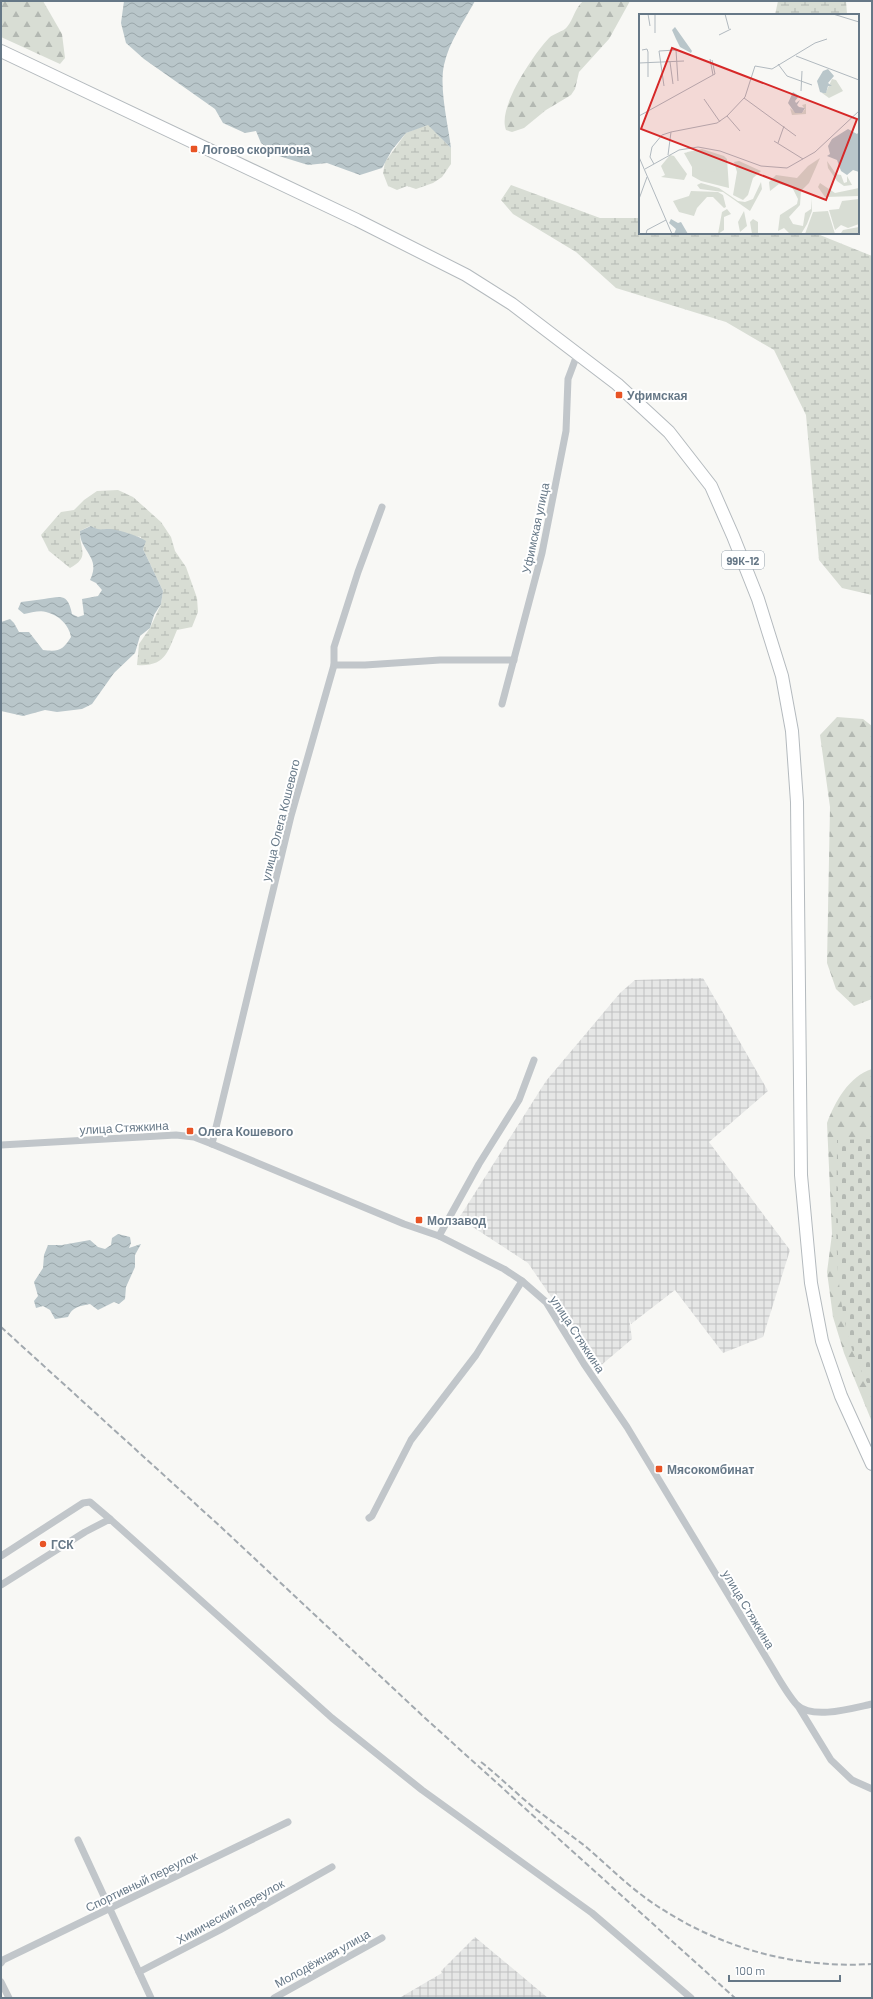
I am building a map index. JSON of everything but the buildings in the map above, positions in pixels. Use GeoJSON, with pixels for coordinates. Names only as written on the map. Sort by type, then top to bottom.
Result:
{"type":"FeatureCollection","features":[{"type":"Feature","properties":{"kind":"main road","name":"99К-12"},"geometry":{"type":"LineString","coordinates":[[1,50],[357,220],[466,275],[512,304],[617,384],[669,432],[711,486],[734,536],[758,599],[782,676],[792,731],[797,802],[801,1175],[811,1283],[822,1341],[841,1396],[864,1450],[872,1464]]}},
{"type":"Feature","properties":{"kind":"street","name":"Уфимская улица"},"geometry":{"type":"LineString","coordinates":[[502,704],[542,553],[566,431],[568,379],[577,355]]}},
{"type":"Feature","properties":{"kind":"street","name":"улица Олега Кошевого"},"geometry":{"type":"LineString","coordinates":[[212,1144],[292,809],[334,664],[334,647],[358,572],[382,507]]}},
{"type":"Feature","properties":{"kind":"street"},"geometry":{"type":"LineString","coordinates":[[334,664],[365,665],[440,660],[514,660]]}},
{"type":"Feature","properties":{"kind":"street"},"geometry":{"type":"LineString","coordinates":[[439,1236],[479,1164],[519,1100],[534,1060]]}},
{"type":"Feature","properties":{"kind":"street","name":"улица Стяжкина"},"geometry":{"type":"LineString","coordinates":[[1,1145],[176,1135],[194,1137],[404,1224],[439,1236],[504,1269],[522,1281],[546,1302],[584,1364],[627,1427],[772,1670],[798,1706],[831,1760],[852,1780],[872,1788]]}},
{"type":"Feature","properties":{"kind":"street"},"geometry":{"type":"LineString","coordinates":[[369,1518],[372,1516],[411,1440],[476,1355],[522,1281]]}},
{"type":"Feature","properties":{"kind":"street"},"geometry":{"type":"LineString","coordinates":[[1,1556],[83,1503],[90,1502],[332,1718],[422,1790],[592,1913],[692,1998]]}},
{"type":"Feature","properties":{"kind":"street"},"geometry":{"type":"LineString","coordinates":[[1,1585],[85,1532],[110,1520]]}},
{"type":"Feature","properties":{"kind":"street"},"geometry":{"type":"LineString","coordinates":[[798,1706],[815,1712],[833,1712],[872,1704]]}},
{"type":"Feature","properties":{"kind":"street","name":"Спортивный переулок"},"geometry":{"type":"LineString","coordinates":[[2,1962],[109,1908],[288,1822]]}},
{"type":"Feature","properties":{"kind":"street"},"geometry":{"type":"LineString","coordinates":[[78,1840],[151,1998]]}},
{"type":"Feature","properties":{"kind":"street","name":"Химический переулок"},"geometry":{"type":"LineString","coordinates":[[139,1972],[220,1930],[332,1867]]}},
{"type":"Feature","properties":{"kind":"street","name":"Молодёжная улица"},"geometry":{"type":"LineString","coordinates":[[274,1998],[382,1938]]}},
{"type":"Feature","properties":{"kind":"street"},"geometry":{"type":"LineString","coordinates":[[1,1982],[9,1998]]}},
{"type":"Feature","properties":{"kind":"shaded area"},"geometry":{"type":"Polygon","coordinates":[[[703,978],[768,1091],[709,1142],[790,1250],[763,1337],[723,1353],[675,1290],[631,1324],[629,1317],[632,1339],[599,1367],[528,1263],[459,1218],[546,1081],[620,993],[635,980],[703,978]]]}},
{"type":"Feature","properties":{"kind":"shaded area"},"geometry":{"type":"Polygon","coordinates":[[[475,1937],[548,1998],[401,1998],[442,1973],[441,1971],[475,1937]]]}},
{"type":"Feature","properties":{"kind":"green space"},"geometry":{"type":"Polygon","coordinates":[[[1,1],[43,1],[62,34],[65,58],[60,64],[1,37],[1,1]]]}},
{"type":"Feature","properties":{"kind":"green space"},"geometry":{"type":"Polygon","coordinates":[[[583,1],[630,1],[609,39],[579,72],[575,89],[571,95],[546,110],[524,128],[512,132],[506,130],[505,120],[507,109],[511,96],[518,82],[542,46],[549,38],[567,27],[583,1]]]}},
{"type":"Feature","properties":{"kind":"green space"},"geometry":{"type":"Polygon","coordinates":[[[778,1],[846,1],[847,14],[775,14],[778,1]]]}},
{"type":"Feature","properties":{"kind":"green space"},"geometry":{"type":"Polygon","coordinates":[[[428,124],[451,148],[451,164],[442,177],[433,183],[416,189],[407,186],[397,190],[388,186],[383,173],[385,162],[406,133],[428,124]]]}},
{"type":"Feature","properties":{"kind":"green space"},"geometry":{"type":"Polygon","coordinates":[[[511,185],[600,218],[639,218],[639,234],[817,234],[872,256],[872,595],[842,588],[819,560],[806,415],[774,350],[726,322],[616,288],[576,252],[513,214],[501,200],[511,185]]]}},
{"type":"Feature","properties":{"kind":"green space"},"geometry":{"type":"Polygon","coordinates":[[[118,490],[133,497],[161,522],[171,537],[175,551],[186,567],[197,598],[198,612],[192,627],[177,630],[168,651],[164,656],[160,660],[147,665],[137,665],[139,644],[150,628],[161,604],[163,591],[143,549],[141,537],[101,531],[90,526],[80,531],[82,556],[76,564],[70,568],[49,551],[41,535],[61,512],[74,510],[84,500],[97,491],[118,490]]]}},
{"type":"Feature","properties":{"kind":"green space"},"geometry":{"type":"Polygon","coordinates":[[[837,717],[863,719],[872,726],[872,999],[854,1006],[836,989],[827,963],[830,807],[820,735],[837,717]]]}},
{"type":"Feature","properties":{"kind":"green space"},"geometry":{"type":"Polygon","coordinates":[[[872,1069],[872,1422],[844,1353],[833,1317],[827,1272],[832,1234],[827,1123],[834,1107],[844,1091],[856,1077],[872,1069]]]}},
{"type":"Feature","properties":{"kind":"green space"},"geometry":{"type":"Polygon","coordinates":[[[872,1139],[872,1394],[854,1355],[845,1324],[838,1272],[836,1219],[837,1140],[872,1139]]]}},
{"type":"Feature","properties":{"kind":"water"},"geometry":{"type":"Polygon","coordinates":[[[124,1],[475,1],[449,48],[444,65],[443,95],[451,148],[428,125],[406,133],[392,150],[382,168],[360,175],[327,163],[308,165],[279,156],[261,143],[256,131],[245,133],[223,123],[215,109],[144,59],[126,43],[121,23],[124,1]]]}},
{"type":"Feature","properties":{"kind":"water"},"geometry":{"type":"Polygon","coordinates":[[[91,526],[98,529],[113,529],[122,531],[146,541],[143,549],[163,591],[161,604],[154,615],[150,628],[140,636],[135,653],[114,673],[92,704],[82,709],[57,712],[45,710],[23,716],[1,711],[1,622],[10,619],[19,632],[29,632],[43,650],[53,651],[66,645],[71,637],[70,633],[63,621],[55,615],[44,611],[24,614],[18,609],[21,602],[59,597],[66,599],[72,614],[78,617],[84,615],[82,599],[98,596],[102,590],[96,583],[90,580],[93,572],[92,560],[81,538],[80,531],[91,526]]]}},
{"type":"Feature","properties":{"kind":"water"},"geometry":{"type":"Polygon","coordinates":[[[118,1234],[130,1237],[131,1243],[129,1248],[141,1244],[135,1255],[135,1267],[126,1287],[125,1299],[119,1304],[114,1302],[98,1310],[90,1304],[80,1306],[74,1309],[68,1317],[55,1319],[50,1310],[43,1306],[36,1308],[34,1301],[38,1296],[34,1282],[43,1268],[44,1255],[48,1245],[62,1245],[90,1240],[98,1247],[105,1249],[111,1245],[112,1238],[118,1234]]]}},
{"type":"Feature","properties":{"kind":"railway"},"geometry":{"type":"LineString","coordinates":[[1,1327],[222,1528],[425,1718],[735,1998]]}},
{"type":"Feature","properties":{"kind":"railway"},"geometry":{"type":"LineString","coordinates":[[481,1762],[534,1808],[585,1846],[639,1893],[672,1915],[699,1930],[726,1942],[783,1958],[812,1963],[842,1965],[872,1964]]}},
{"type":"Feature","properties":{"kind":"place","name":"Логово скорпиона"},"geometry":{"type":"Point","coordinates":[194,149]}},
{"type":"Feature","properties":{"kind":"place","name":"Уфимская"},"geometry":{"type":"Point","coordinates":[619,395]}},
{"type":"Feature","properties":{"kind":"place","name":"Олега Кошевого"},"geometry":{"type":"Point","coordinates":[190,1131]}},
{"type":"Feature","properties":{"kind":"place","name":"Молзавод"},"geometry":{"type":"Point","coordinates":[419,1220]}},
{"type":"Feature","properties":{"kind":"place","name":"Мясокомбинат"},"geometry":{"type":"Point","coordinates":[659,1469]}},
{"type":"Feature","properties":{"kind":"place","name":"ГСК"},"geometry":{"type":"Point","coordinates":[43,1544]}}]}
